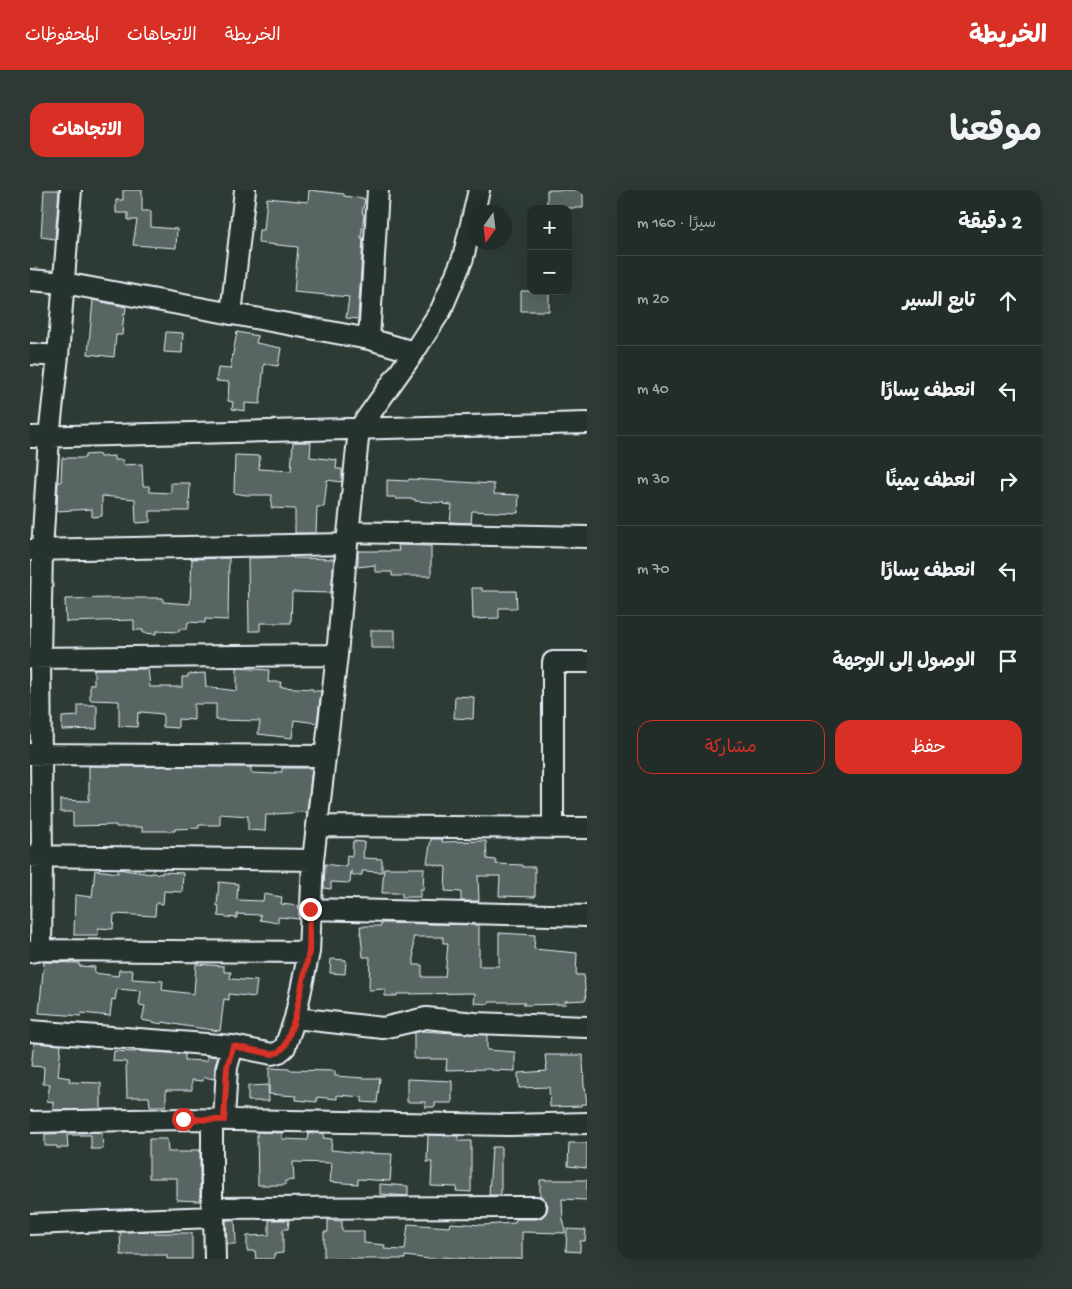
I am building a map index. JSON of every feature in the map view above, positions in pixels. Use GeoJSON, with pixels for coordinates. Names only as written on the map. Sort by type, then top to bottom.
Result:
{"type":"FeatureCollection","features":[{"type":"Feature","properties":{"kind":"street"},"geometry":{"type":"LineString","coordinates":[[71,190],[58,356],[40,437],[36,550],[35,951],[309,952]]}},
{"type":"Feature","properties":{"kind":"street"},"geometry":{"type":"LineString","coordinates":[[231,314],[246,190]]}},
{"type":"Feature","properties":{"kind":"street"},"geometry":{"type":"LineString","coordinates":[[369,339],[378,190]]}},
{"type":"Feature","properties":{"kind":"street"},"geometry":{"type":"LineString","coordinates":[[30,1031],[233,1046],[272,1054],[279,1052],[285,1046],[295,1018],[309,952],[313,860],[337,655],[359,429],[414,352],[441,310],[463,258],[479,190]]}},
{"type":"Feature","properties":{"kind":"street"},"geometry":{"type":"LineString","coordinates":[[30,280],[64,283],[369,339],[414,352]]}},
{"type":"Feature","properties":{"kind":"street"},"geometry":{"type":"LineString","coordinates":[[30,354],[58,356]]}},
{"type":"Feature","properties":{"kind":"street"},"geometry":{"type":"LineString","coordinates":[[40,437],[587,423]]}},
{"type":"Feature","properties":{"kind":"street"},"geometry":{"type":"LineString","coordinates":[[36,550],[348,538],[587,537]]}},
{"type":"Feature","properties":{"kind":"street"},"geometry":{"type":"LineString","coordinates":[[35,659],[337,655]]}},
{"type":"Feature","properties":{"kind":"street"},"geometry":{"type":"LineString","coordinates":[[553,828],[553,662],[587,662]]}},
{"type":"Feature","properties":{"kind":"street"},"geometry":{"type":"LineString","coordinates":[[35,754],[325,756]]}},
{"type":"Feature","properties":{"kind":"street"},"geometry":{"type":"LineString","coordinates":[[317,826],[587,828]]}},
{"type":"Feature","properties":{"kind":"street"},"geometry":{"type":"LineString","coordinates":[[36,857],[313,860]]}},
{"type":"Feature","properties":{"kind":"street"},"geometry":{"type":"LineString","coordinates":[[310,909],[587,916]]}},
{"type":"Feature","properties":{"kind":"street"},"geometry":{"type":"LineString","coordinates":[[295,1018],[383,1028],[426,1018],[475,1023],[587,1027]]}},
{"type":"Feature","properties":{"kind":"street"},"geometry":{"type":"LineString","coordinates":[[215,1259],[213,1213],[218,1120],[227,1067],[233,1046]]}},
{"type":"Feature","properties":{"kind":"street"},"geometry":{"type":"LineString","coordinates":[[30,1122],[183,1119],[509,1125],[587,1123]]}},
{"type":"Feature","properties":{"kind":"street"},"geometry":{"type":"LineString","coordinates":[[30,1224],[213,1213],[536,1207]]}},
{"type":"Feature","properties":{"kind":"building"},"geometry":{"type":"Polygon","coordinates":[[[44,190],[59,190],[55,239],[41,237],[44,190]]]}},
{"type":"Feature","properties":{"kind":"building"},"geometry":{"type":"Polygon","coordinates":[[[123,190],[142,190],[142,211],[151,211],[151,227],[177,229],[176,248],[133,245],[137,220],[128,220],[128,213],[116,213],[116,200],[123,200],[123,190]]]}},
{"type":"Feature","properties":{"kind":"building"},"geometry":{"type":"Polygon","coordinates":[[[309,190],[344,194],[344,196],[365,199],[362,213],[364,214],[361,238],[363,238],[358,319],[346,318],[349,297],[294,292],[298,247],[258,243],[259,230],[264,230],[267,198],[308,202],[309,190]]]}},
{"type":"Feature","properties":{"kind":"building"},"geometry":{"type":"Polygon","coordinates":[[[547,190],[583,190],[583,208],[572,208],[572,205],[547,205],[547,190]]]}},
{"type":"Feature","properties":{"kind":"building"},"geometry":{"type":"Polygon","coordinates":[[[521,291],[527,291],[527,295],[549,295],[549,311],[521,311],[521,291]]]}},
{"type":"Feature","properties":{"kind":"building"},"geometry":{"type":"Polygon","coordinates":[[[93,300],[126,307],[122,335],[116,335],[114,357],[88,354],[93,300]]]}},
{"type":"Feature","properties":{"kind":"building"},"geometry":{"type":"Polygon","coordinates":[[[166,332],[183,333],[182,353],[164,352],[166,332]]]}},
{"type":"Feature","properties":{"kind":"building"},"geometry":{"type":"Polygon","coordinates":[[[237,332],[258,336],[256,343],[281,348],[278,366],[264,364],[260,404],[245,403],[245,411],[232,409],[233,402],[228,401],[229,382],[216,381],[218,368],[230,369],[237,332]]]}},
{"type":"Feature","properties":{"kind":"building"},"geometry":{"type":"Polygon","coordinates":[[[293,442],[311,442],[310,457],[337,460],[336,469],[342,469],[342,482],[327,480],[324,507],[317,507],[316,533],[295,533],[295,509],[271,508],[272,495],[234,493],[235,455],[260,456],[259,469],[291,471],[293,442]]]}},
{"type":"Feature","properties":{"kind":"building"},"geometry":{"type":"Polygon","coordinates":[[[99,454],[100,457],[114,456],[114,460],[123,460],[123,465],[142,464],[143,486],[149,486],[150,492],[171,493],[171,483],[190,483],[189,511],[150,511],[150,522],[136,523],[135,499],[102,496],[102,516],[92,517],[92,509],[57,511],[58,482],[61,482],[62,458],[85,458],[85,455],[99,454]]]}},
{"type":"Feature","properties":{"kind":"building"},"geometry":{"type":"Polygon","coordinates":[[[409,479],[494,484],[494,494],[519,495],[518,513],[472,511],[471,523],[450,522],[452,505],[387,497],[387,480],[408,481],[409,479]]]}},
{"type":"Feature","properties":{"kind":"building"},"geometry":{"type":"Polygon","coordinates":[[[398,545],[431,546],[431,576],[392,576],[392,572],[375,572],[375,565],[358,567],[358,551],[399,551],[398,545]]]}},
{"type":"Feature","properties":{"kind":"building"},"geometry":{"type":"Polygon","coordinates":[[[293,557],[334,559],[331,593],[292,592],[291,623],[260,623],[260,631],[249,631],[248,558],[293,557]]]}},
{"type":"Feature","properties":{"kind":"building"},"geometry":{"type":"Polygon","coordinates":[[[229,558],[228,620],[205,619],[205,623],[188,622],[187,629],[179,629],[179,632],[156,631],[156,634],[143,633],[143,630],[134,630],[134,620],[66,622],[65,599],[163,598],[163,602],[190,604],[192,559],[229,558]]]}},
{"type":"Feature","properties":{"kind":"building"},"geometry":{"type":"Polygon","coordinates":[[[472,588],[482,588],[482,591],[516,591],[517,608],[499,608],[499,618],[473,619],[472,588]]]}},
{"type":"Feature","properties":{"kind":"building"},"geometry":{"type":"Polygon","coordinates":[[[371,630],[395,630],[395,648],[371,648],[371,630]]]}},
{"type":"Feature","properties":{"kind":"building"},"geometry":{"type":"Polygon","coordinates":[[[237,668],[269,670],[268,682],[281,682],[280,687],[321,691],[317,723],[294,720],[292,738],[258,734],[260,721],[216,720],[216,704],[194,704],[194,720],[178,719],[178,728],[163,727],[163,714],[141,712],[138,713],[137,727],[119,726],[119,701],[90,700],[90,684],[94,684],[94,669],[148,669],[150,687],[182,687],[182,677],[188,677],[188,674],[205,673],[206,687],[237,691],[237,668]]]}},
{"type":"Feature","properties":{"kind":"building"},"geometry":{"type":"Polygon","coordinates":[[[455,696],[474,697],[473,719],[454,718],[455,696]]]}},
{"type":"Feature","properties":{"kind":"building"},"geometry":{"type":"Polygon","coordinates":[[[78,705],[97,705],[97,729],[62,730],[62,717],[78,716],[78,705]]]}},
{"type":"Feature","properties":{"kind":"building"},"geometry":{"type":"Polygon","coordinates":[[[89,766],[251,767],[251,773],[276,774],[276,772],[282,772],[282,768],[312,768],[307,812],[266,815],[265,831],[248,830],[248,816],[220,814],[220,825],[199,825],[199,828],[175,829],[175,831],[142,831],[142,827],[116,827],[116,825],[73,826],[73,812],[60,812],[60,800],[89,801],[89,766]]]}},
{"type":"Feature","properties":{"kind":"building"},"geometry":{"type":"Polygon","coordinates":[[[431,839],[442,839],[442,842],[486,841],[487,859],[496,860],[496,864],[535,867],[535,897],[499,896],[500,876],[478,876],[479,901],[461,901],[461,892],[445,891],[446,867],[427,863],[431,839]]]}},
{"type":"Feature","properties":{"kind":"building"},"geometry":{"type":"Polygon","coordinates":[[[353,841],[364,842],[363,858],[382,859],[382,872],[362,871],[362,875],[352,875],[351,871],[350,883],[331,882],[331,889],[324,888],[325,864],[346,867],[347,855],[352,856],[353,841]]]}},
{"type":"Feature","properties":{"kind":"building"},"geometry":{"type":"Polygon","coordinates":[[[384,868],[424,868],[423,890],[420,889],[420,897],[402,897],[402,893],[382,893],[384,868]]]}},
{"type":"Feature","properties":{"kind":"building"},"geometry":{"type":"Polygon","coordinates":[[[118,869],[151,874],[162,874],[162,872],[183,873],[182,892],[164,891],[163,904],[156,903],[155,916],[114,914],[113,929],[98,928],[98,935],[74,935],[75,895],[92,897],[95,870],[118,873],[118,869]]]}},
{"type":"Feature","properties":{"kind":"building"},"geometry":{"type":"Polygon","coordinates":[[[219,882],[238,884],[237,900],[263,901],[264,894],[282,897],[281,904],[299,906],[299,919],[278,917],[278,923],[260,920],[261,915],[237,914],[237,918],[218,916],[219,882]]]}},
{"type":"Feature","properties":{"kind":"building"},"geometry":{"type":"Polygon","coordinates":[[[381,923],[479,925],[479,966],[499,966],[499,933],[535,935],[534,949],[577,953],[576,975],[584,975],[586,1000],[565,1001],[566,1004],[524,1005],[524,1002],[474,1003],[475,993],[397,994],[397,996],[385,996],[385,989],[369,990],[370,957],[363,957],[360,926],[381,926],[381,923]],[[413,937],[414,965],[422,965],[422,977],[445,977],[448,943],[443,943],[443,937],[413,937]]]}},
{"type":"Feature","properties":{"kind":"building"},"geometry":{"type":"Polygon","coordinates":[[[331,959],[346,960],[345,974],[330,973],[331,959]]]}},
{"type":"Feature","properties":{"kind":"building"},"geometry":{"type":"Polygon","coordinates":[[[44,962],[79,963],[79,966],[95,967],[94,973],[118,976],[119,970],[133,970],[132,979],[163,981],[162,990],[194,994],[196,964],[224,966],[224,972],[231,972],[230,979],[257,981],[255,997],[229,994],[229,1000],[224,999],[220,1031],[142,1020],[145,1006],[139,1005],[141,991],[117,989],[115,1000],[112,999],[110,1016],[82,1013],[81,1016],[39,1013],[44,962]]]}},
{"type":"Feature","properties":{"kind":"building"},"geometry":{"type":"Polygon","coordinates":[[[422,1031],[487,1035],[487,1050],[515,1052],[515,1071],[491,1069],[446,1070],[447,1059],[414,1059],[414,1033],[422,1031]]]}},
{"type":"Feature","properties":{"kind":"building"},"geometry":{"type":"Polygon","coordinates":[[[34,1043],[61,1045],[58,1076],[70,1078],[69,1082],[101,1083],[101,1109],[53,1110],[53,1102],[47,1101],[50,1084],[43,1084],[44,1067],[31,1066],[34,1043]]]}},
{"type":"Feature","properties":{"kind":"building"},"geometry":{"type":"Polygon","coordinates":[[[114,1051],[185,1054],[185,1060],[207,1061],[207,1056],[218,1057],[214,1079],[204,1077],[203,1081],[192,1080],[192,1090],[166,1090],[166,1106],[150,1106],[149,1097],[127,1097],[126,1062],[113,1061],[114,1051]]]}},
{"type":"Feature","properties":{"kind":"building"},"geometry":{"type":"Polygon","coordinates":[[[545,1055],[583,1055],[584,1087],[587,1104],[581,1104],[581,1106],[550,1107],[549,1087],[519,1088],[518,1073],[547,1071],[545,1055]]]}},
{"type":"Feature","properties":{"kind":"building"},"geometry":{"type":"Polygon","coordinates":[[[269,1068],[335,1071],[335,1076],[380,1078],[377,1103],[362,1102],[362,1097],[337,1095],[337,1099],[317,1097],[317,1102],[296,1100],[296,1096],[269,1094],[269,1068]]]}},
{"type":"Feature","properties":{"kind":"building"},"geometry":{"type":"Polygon","coordinates":[[[407,1079],[452,1081],[452,1103],[435,1103],[435,1107],[425,1107],[425,1102],[407,1102],[407,1079]]]}},
{"type":"Feature","properties":{"kind":"building"},"geometry":{"type":"Polygon","coordinates":[[[268,1085],[269,1101],[248,1101],[248,1086],[268,1085]]]}},
{"type":"Feature","properties":{"kind":"building"},"geometry":{"type":"Polygon","coordinates":[[[102,1132],[103,1149],[91,1149],[91,1135],[67,1135],[68,1148],[45,1146],[45,1134],[102,1132]]]}},
{"type":"Feature","properties":{"kind":"building"},"geometry":{"type":"Polygon","coordinates":[[[257,1132],[282,1133],[282,1139],[308,1140],[309,1133],[324,1133],[323,1138],[332,1139],[331,1150],[392,1154],[390,1181],[358,1179],[358,1184],[330,1182],[332,1163],[293,1162],[294,1180],[285,1181],[285,1185],[258,1185],[257,1132]]]}},
{"type":"Feature","properties":{"kind":"building"},"geometry":{"type":"Polygon","coordinates":[[[428,1135],[458,1136],[458,1141],[471,1141],[471,1192],[456,1191],[457,1187],[431,1186],[432,1162],[427,1162],[428,1135]]]}},
{"type":"Feature","properties":{"kind":"building"},"geometry":{"type":"Polygon","coordinates":[[[149,1139],[167,1139],[168,1152],[200,1150],[200,1201],[177,1200],[177,1178],[149,1178],[149,1139]]]}},
{"type":"Feature","properties":{"kind":"building"},"geometry":{"type":"Polygon","coordinates":[[[569,1143],[587,1143],[587,1168],[568,1166],[569,1143]]]}},
{"type":"Feature","properties":{"kind":"building"},"geometry":{"type":"Polygon","coordinates":[[[492,1147],[501,1147],[501,1195],[489,1195],[492,1147]]]}},
{"type":"Feature","properties":{"kind":"building"},"geometry":{"type":"Polygon","coordinates":[[[540,1180],[587,1180],[587,1200],[562,1199],[565,1233],[522,1232],[522,1259],[443,1257],[442,1259],[430,1259],[405,1256],[405,1259],[324,1259],[324,1232],[328,1232],[328,1220],[342,1221],[342,1231],[364,1231],[364,1243],[385,1245],[384,1249],[405,1250],[408,1224],[449,1227],[450,1223],[483,1225],[515,1223],[516,1219],[536,1219],[542,1217],[546,1213],[548,1206],[546,1201],[540,1196],[540,1180]]]}},
{"type":"Feature","properties":{"kind":"building"},"geometry":{"type":"Polygon","coordinates":[[[380,1184],[408,1186],[408,1196],[380,1194],[380,1184]]]}},
{"type":"Feature","properties":{"kind":"building"},"geometry":{"type":"Polygon","coordinates":[[[226,1220],[235,1220],[236,1244],[227,1244],[226,1220]]]}},
{"type":"Feature","properties":{"kind":"building"},"geometry":{"type":"Polygon","coordinates":[[[269,1220],[289,1220],[288,1229],[283,1229],[283,1253],[274,1254],[274,1259],[256,1259],[255,1251],[247,1251],[247,1236],[269,1235],[269,1220]]]}},
{"type":"Feature","properties":{"kind":"building"},"geometry":{"type":"Polygon","coordinates":[[[567,1229],[586,1230],[585,1241],[580,1241],[580,1252],[566,1251],[567,1229]]]}},
{"type":"Feature","properties":{"kind":"building"},"geometry":{"type":"Polygon","coordinates":[[[154,1231],[154,1233],[192,1233],[192,1259],[167,1259],[167,1255],[121,1255],[120,1232],[154,1231]]]}},
{"type":"Feature","properties":{"kind":"route"},"geometry":{"type":"LineString","coordinates":[[183,1119],[224,1120],[227,1067],[233,1046],[272,1054],[279,1052],[285,1046],[295,1018],[309,952],[310,909]]}}]}
